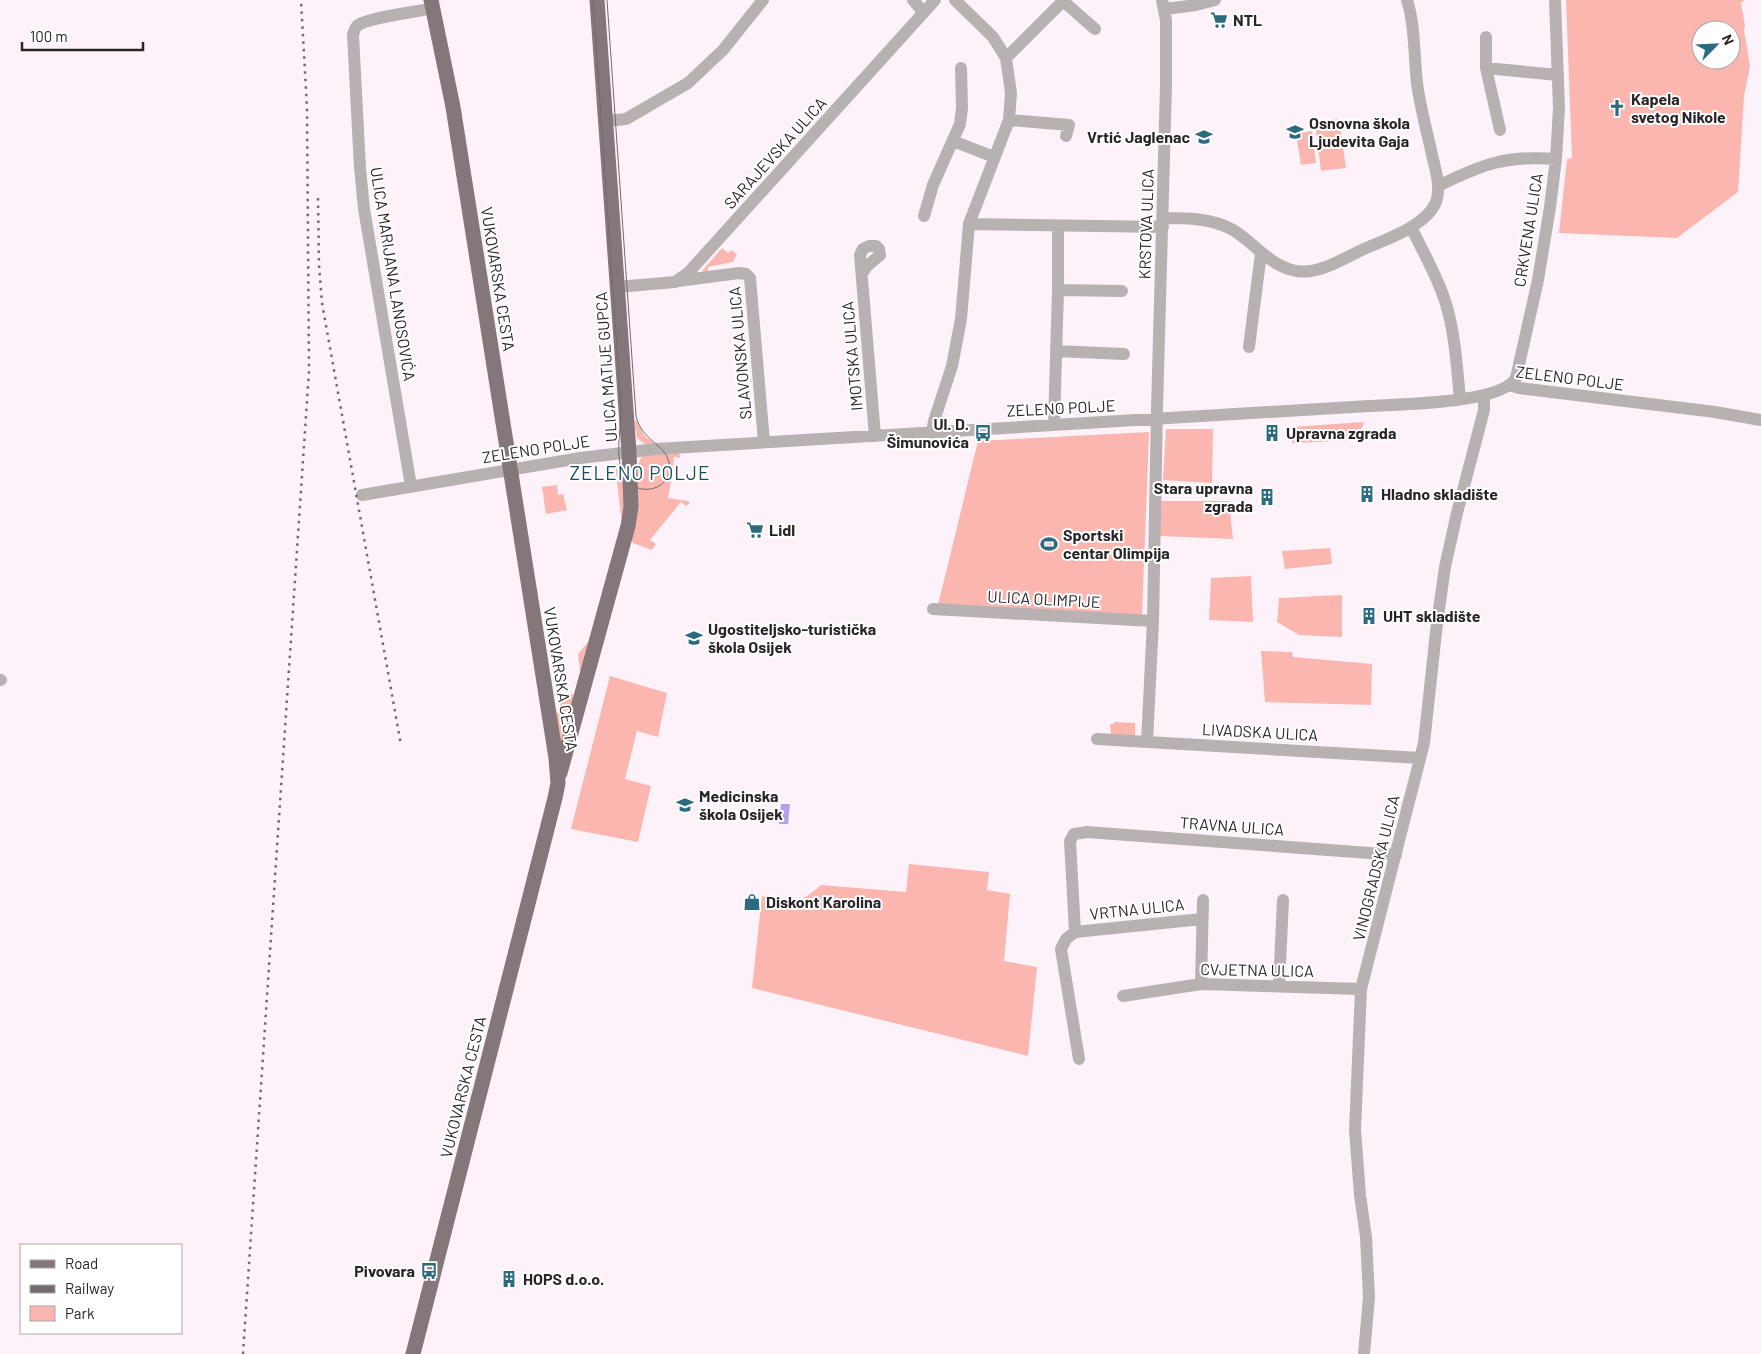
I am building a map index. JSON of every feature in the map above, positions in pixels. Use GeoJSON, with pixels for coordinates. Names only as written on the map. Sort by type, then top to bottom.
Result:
{"type":"FeatureCollection","features":[{"type":"Feature","properties":{"kind":"main road","name":"ULICA MATIJE GUPCA"},"geometry":{"type":"LineString","coordinates":[[558,783],[629,521],[631,497],[597,0]]}},
{"type":"Feature","properties":{"kind":"main road","name":"VUKOVARSKA CESTA"},"geometry":{"type":"LineString","coordinates":[[413,1354],[556,798],[558,783],[556,758],[453,107],[432,4]]}},
{"type":"Feature","properties":{"kind":"street"},"geometry":{"type":"LineString","coordinates":[[606,120],[626,119],[688,83],[723,50],[763,0]]}},
{"type":"Feature","properties":{"kind":"street"},"geometry":{"type":"LineString","coordinates":[[913,0],[923,12]]}},
{"type":"Feature","properties":{"kind":"street","name":"SARAJEVSKA ULICA"},"geometry":{"type":"LineString","coordinates":[[675,282],[696,266],[935,0]]}},
{"type":"Feature","properties":{"kind":"street"},"geometry":{"type":"LineString","coordinates":[[932,432],[952,366],[961,319],[970,224],[1009,120],[1011,93],[1006,58],[993,37],[955,0]]}},
{"type":"Feature","properties":{"kind":"street"},"geometry":{"type":"LineString","coordinates":[[1164,4],[1196,5],[1215,0]]}},
{"type":"Feature","properties":{"kind":"street"},"geometry":{"type":"LineString","coordinates":[[970,224],[1058,226],[1193,219],[1215,222],[1236,231],[1261,254],[1297,271],[1308,271],[1327,266],[1411,227],[1429,213],[1435,203],[1438,186],[1420,102],[1407,0]]}},
{"type":"Feature","properties":{"kind":"street","name":"CRKVENA ULICA"},"geometry":{"type":"LineString","coordinates":[[1510,386],[1516,378],[1538,280],[1556,159],[1559,108],[1555,0]]}},
{"type":"Feature","properties":{"kind":"street"},"geometry":{"type":"LineString","coordinates":[[1006,58],[1063,1],[1095,29]]}},
{"type":"Feature","properties":{"kind":"street","name":"ULICA MARIJANA LANOSOVIĆA"},"geometry":{"type":"LineString","coordinates":[[411,486],[364,209],[353,35],[354,29],[359,24],[432,4]]}},
{"type":"Feature","properties":{"kind":"street","name":"KRSTOVA ULICA"},"geometry":{"type":"LineString","coordinates":[[1157,419],[1166,86],[1166,20],[1164,4]]}},
{"type":"Feature","properties":{"kind":"street"},"geometry":{"type":"LineString","coordinates":[[1486,37],[1486,68],[1500,130]]}},
{"type":"Feature","properties":{"kind":"street"},"geometry":{"type":"LineString","coordinates":[[924,216],[933,184],[960,124],[962,108],[960,68]]}},
{"type":"Feature","properties":{"kind":"street"},"geometry":{"type":"LineString","coordinates":[[1486,68],[1558,75]]}},
{"type":"Feature","properties":{"kind":"street"},"geometry":{"type":"LineString","coordinates":[[1009,120],[1068,125],[1066,136]]}},
{"type":"Feature","properties":{"kind":"street"},"geometry":{"type":"LineString","coordinates":[[953,141],[994,157]]}},
{"type":"Feature","properties":{"kind":"street"},"geometry":{"type":"LineString","coordinates":[[1438,186],[1470,170],[1492,163],[1525,157],[1556,159]]}},
{"type":"Feature","properties":{"kind":"street"},"geometry":{"type":"LineString","coordinates":[[1054,424],[1058,226]]}},
{"type":"Feature","properties":{"kind":"street"},"geometry":{"type":"LineString","coordinates":[[1411,227],[1446,304],[1450,320],[1460,399]]}},
{"type":"Feature","properties":{"kind":"street"},"geometry":{"type":"LineString","coordinates":[[1249,347],[1261,254]]}},
{"type":"Feature","properties":{"kind":"street","name":"SLAVONSKA ULICA"},"geometry":{"type":"LineString","coordinates":[[675,282],[738,272],[748,276],[752,282],[764,442]]}},
{"type":"Feature","properties":{"kind":"street","name":"IMOTSKA ULICA"},"geometry":{"type":"LineString","coordinates":[[862,274],[875,436]]}},
{"type":"Feature","properties":{"kind":"street"},"geometry":{"type":"LineString","coordinates":[[618,287],[675,282]]}},
{"type":"Feature","properties":{"kind":"street"},"geometry":{"type":"LineString","coordinates":[[1058,290],[1122,291]]}},
{"type":"Feature","properties":{"kind":"street"},"geometry":{"type":"LineString","coordinates":[[1056,351],[1124,354]]}},
{"type":"Feature","properties":{"kind":"street","name":"ZELENO POLJE"},"geometry":{"type":"LineString","coordinates":[[362,495],[511,469],[629,452],[1460,399],[1484,396],[1510,386],[1715,412],[1761,420]]}},
{"type":"Feature","properties":{"kind":"street","name":"VINOGRADSKA ULICA"},"geometry":{"type":"LineString","coordinates":[[1364,1354],[1369,1297],[1366,1237],[1360,1195],[1355,1130],[1361,989],[1424,743],[1437,623],[1446,567],[1457,513],[1484,410],[1484,396]]}},
{"type":"Feature","properties":{"kind":"street"},"geometry":{"type":"LineString","coordinates":[[1147,742],[1153,621],[1157,419]]}},
{"type":"Feature","properties":{"kind":"street","name":"ULICA OLIMPIJE"},"geometry":{"type":"LineString","coordinates":[[933,609],[1153,621]]}},
{"type":"Feature","properties":{"kind":"street","name":"LIVADSKA ULICA"},"geometry":{"type":"LineString","coordinates":[[1097,739],[1420,758]]}},
{"type":"Feature","properties":{"kind":"street","name":"TRAVNA ULICA"},"geometry":{"type":"LineString","coordinates":[[1070,841],[1074,834],[1087,832],[1396,855]]}},
{"type":"Feature","properties":{"kind":"street","name":"VRTNA ULICA"},"geometry":{"type":"LineString","coordinates":[[1070,841],[1075,932]]}},
{"type":"Feature","properties":{"kind":"street"},"geometry":{"type":"LineString","coordinates":[[1201,984],[1202,900]]}},
{"type":"Feature","properties":{"kind":"street"},"geometry":{"type":"LineString","coordinates":[[1279,986],[1283,900]]}},
{"type":"Feature","properties":{"kind":"street","name":"VRTNA ULICA"},"geometry":{"type":"LineString","coordinates":[[1079,1059],[1061,948],[1066,939],[1075,932],[1202,919]]}},
{"type":"Feature","properties":{"kind":"street","name":"CVJETNA ULICA"},"geometry":{"type":"LineString","coordinates":[[1122,996],[1201,984],[1361,989]]}},
{"type":"Feature","properties":{"kind":"green space"},"geometry":{"type":"Polygon","coordinates":[[[1566,0],[1745,0],[1741,3],[1750,66],[1744,96],[1738,192],[1677,238],[1559,233],[1567,159],[1572,158],[1566,0]]]}},
{"type":"Feature","properties":{"kind":"green space"},"geometry":{"type":"Polygon","coordinates":[[[1339,119],[1346,168],[1321,171],[1315,122],[1339,119]]]}},
{"type":"Feature","properties":{"kind":"green space"},"geometry":{"type":"Polygon","coordinates":[[[1312,131],[1316,163],[1301,165],[1296,134],[1312,131]]]}},
{"type":"Feature","properties":{"kind":"green space"},"geometry":{"type":"Polygon","coordinates":[[[722,248],[728,253],[731,250],[737,254],[733,262],[708,267],[708,273],[702,271],[722,248]]]}},
{"type":"Feature","properties":{"kind":"green space"},"geometry":{"type":"Polygon","coordinates":[[[636,420],[644,435],[655,444],[646,445],[637,438],[634,421],[636,420]]]}},
{"type":"Feature","properties":{"kind":"green space"},"geometry":{"type":"Polygon","coordinates":[[[1364,422],[1357,440],[1292,443],[1291,427],[1364,422]]]}},
{"type":"Feature","properties":{"kind":"green space"},"geometry":{"type":"Polygon","coordinates":[[[1166,429],[1213,429],[1212,483],[1163,480],[1166,429]]]}},
{"type":"Feature","properties":{"kind":"green space","name":"Sportski centar Olimpija"},"geometry":{"type":"Polygon","coordinates":[[[1149,432],[1142,617],[938,605],[978,441],[1149,432]]]}},
{"type":"Feature","properties":{"kind":"green space"},"geometry":{"type":"Polygon","coordinates":[[[677,453],[680,455],[680,458],[674,457],[673,467],[679,468],[679,471],[673,471],[668,498],[688,501],[690,503],[686,506],[681,502],[650,540],[656,544],[652,550],[633,543],[631,540],[637,466],[642,456],[677,453]]]}},
{"type":"Feature","properties":{"kind":"green space"},"geometry":{"type":"Polygon","coordinates":[[[615,464],[623,465],[625,515],[621,516],[615,464]]]}},
{"type":"Feature","properties":{"kind":"green space"},"geometry":{"type":"Polygon","coordinates":[[[557,485],[558,495],[563,494],[567,510],[546,514],[542,487],[557,485]]]}},
{"type":"Feature","properties":{"kind":"green space"},"geometry":{"type":"Polygon","coordinates":[[[1160,501],[1229,501],[1233,539],[1159,536],[1160,501]]]}},
{"type":"Feature","properties":{"kind":"green space"},"geometry":{"type":"Polygon","coordinates":[[[1330,548],[1332,564],[1285,569],[1282,551],[1330,548]]]}},
{"type":"Feature","properties":{"kind":"green space"},"geometry":{"type":"Polygon","coordinates":[[[1251,576],[1253,622],[1209,620],[1211,578],[1251,576]]]}},
{"type":"Feature","properties":{"kind":"green space"},"geometry":{"type":"Polygon","coordinates":[[[1342,595],[1342,637],[1299,635],[1277,622],[1279,598],[1342,595]]]}},
{"type":"Feature","properties":{"kind":"green space"},"geometry":{"type":"Polygon","coordinates":[[[589,641],[584,671],[580,671],[578,654],[589,641]]]}},
{"type":"Feature","properties":{"kind":"green space"},"geometry":{"type":"Polygon","coordinates":[[[1261,651],[1292,652],[1293,657],[1372,664],[1371,705],[1265,702],[1261,651]]]}},
{"type":"Feature","properties":{"kind":"green space"},"geometry":{"type":"Polygon","coordinates":[[[610,676],[667,693],[658,737],[637,731],[625,779],[651,786],[638,842],[571,829],[610,676]]]}},
{"type":"Feature","properties":{"kind":"green space"},"geometry":{"type":"Polygon","coordinates":[[[573,694],[574,703],[562,750],[556,717],[564,695],[573,694]]]}},
{"type":"Feature","properties":{"kind":"green space"},"geometry":{"type":"Polygon","coordinates":[[[1114,722],[1135,723],[1135,737],[1111,735],[1110,724],[1114,724],[1114,722]]]}},
{"type":"Feature","properties":{"kind":"green space"},"geometry":{"type":"Polygon","coordinates":[[[909,864],[989,872],[987,890],[1010,894],[1004,961],[1037,967],[1028,1056],[752,988],[762,896],[787,901],[799,900],[821,885],[906,892],[909,864]]]}},
{"type":"Feature","properties":{"kind":"shaded area"},"geometry":{"type":"Polygon","coordinates":[[[781,804],[790,804],[788,824],[779,824],[781,804]]]}},
{"type":"Feature","properties":{"kind":"tram line"},"geometry":{"type":"LineString","coordinates":[[593,0],[621,408],[620,462],[621,469],[627,480],[634,486],[652,489],[666,480],[669,472],[669,462],[663,450],[643,431],[636,416],[607,0]]}},
{"type":"Feature","properties":{"kind":"railway"},"geometry":{"type":"LineString","coordinates":[[243,1354],[309,371],[307,108],[301,0]]}},
{"type":"Feature","properties":{"kind":"railway"},"geometry":{"type":"LineString","coordinates":[[318,198],[319,265],[322,303],[401,745]]}},
{"type":"Feature","properties":{"kind":"place","name":"NTL"},"geometry":{"type":"Point","coordinates":[1219,20]}},
{"type":"Feature","properties":{"kind":"place","name":"Kapela svetog Nikole"},"geometry":{"type":"Point","coordinates":[1617,108]}},
{"type":"Feature","properties":{"kind":"place","name":"Osnovna škola Ljudevita Gaja"},"geometry":{"type":"Point","coordinates":[1295,132]}},
{"type":"Feature","properties":{"kind":"place","name":"Vrtić Jaglenac"},"geometry":{"type":"Point","coordinates":[1204,137]}},
{"type":"Feature","properties":{"kind":"place","name":"Ul. D. Šimunovića"},"geometry":{"type":"Point","coordinates":[983,433]}},
{"type":"Feature","properties":{"kind":"place","name":"Upravna zgrada"},"geometry":{"type":"Point","coordinates":[1272,433]}},
{"type":"Feature","properties":{"kind":"place","name":"Hladno skladište"},"geometry":{"type":"Point","coordinates":[1367,494]}},
{"type":"Feature","properties":{"kind":"place","name":"Stara upravna zgrada"},"geometry":{"type":"Point","coordinates":[1267,497]}},
{"type":"Feature","properties":{"kind":"place","name":"Lidl"},"geometry":{"type":"Point","coordinates":[755,530]}},
{"type":"Feature","properties":{"kind":"place","name":"Sportski centar Olimpija"},"geometry":{"type":"Point","coordinates":[1049,544]}},
{"type":"Feature","properties":{"kind":"place","name":"UHT skladište"},"geometry":{"type":"Point","coordinates":[1369,616]}},
{"type":"Feature","properties":{"kind":"place","name":"Ugostiteljsko-turistička škola Osijek"},"geometry":{"type":"Point","coordinates":[694,638]}},
{"type":"Feature","properties":{"kind":"place","name":"Medicinska škola Osijek"},"geometry":{"type":"Point","coordinates":[685,805]}},
{"type":"Feature","properties":{"kind":"place","name":"Diskont Karolina"},"geometry":{"type":"Point","coordinates":[752,902]}},
{"type":"Feature","properties":{"kind":"place","name":"Pivovara"},"geometry":{"type":"Point","coordinates":[429,1271]}},
{"type":"Feature","properties":{"kind":"place","name":"HOPS d.o.o."},"geometry":{"type":"Point","coordinates":[509,1279]}},
{"type":"Feature","properties":{"kind":"district","name":"ZELENO POLJE"},"geometry":{"type":"Point","coordinates":[640,473]}}]}
